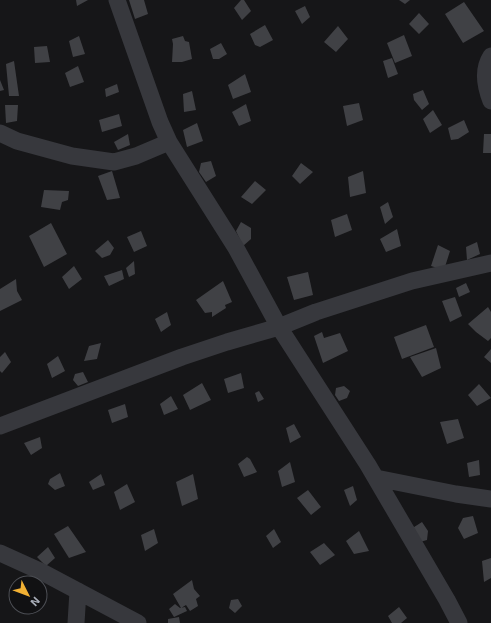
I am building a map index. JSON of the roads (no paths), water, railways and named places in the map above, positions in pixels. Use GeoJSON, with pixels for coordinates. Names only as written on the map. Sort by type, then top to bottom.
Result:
{"type":"FeatureCollection","features":[{"type":"Feature","properties":{"kind":"street"},"geometry":{"type":"LineString","coordinates":[[117,0],[160,122],[169,142],[236,248],[278,327],[376,478],[459,623]]}},
{"type":"Feature","properties":{"kind":"street"},"geometry":{"type":"LineString","coordinates":[[491,56],[487,62],[484,81],[491,101]]}},
{"type":"Feature","properties":{"kind":"street"},"geometry":{"type":"LineString","coordinates":[[0,133],[17,141],[72,156],[114,162],[136,156],[169,142]]}},
{"type":"Feature","properties":{"kind":"street"},"geometry":{"type":"LineString","coordinates":[[0,426],[182,357],[278,327],[316,312],[412,281],[491,263]]}},
{"type":"Feature","properties":{"kind":"street"},"geometry":{"type":"LineString","coordinates":[[376,478],[456,494],[491,499]]}},
{"type":"Feature","properties":{"kind":"street"},"geometry":{"type":"LineString","coordinates":[[0,553],[42,572],[138,623]]}},
{"type":"Feature","properties":{"kind":"street"},"geometry":{"type":"LineString","coordinates":[[76,623],[78,591]]}}]}
